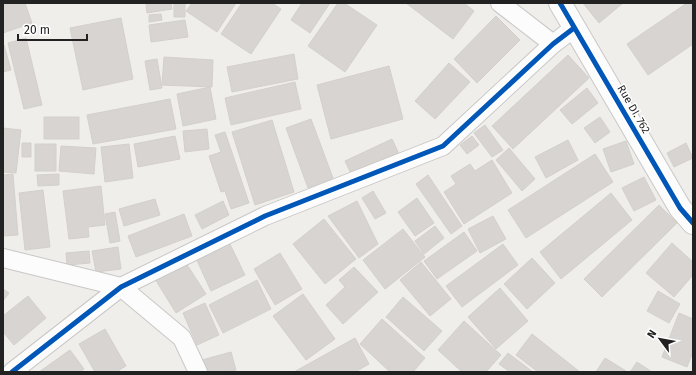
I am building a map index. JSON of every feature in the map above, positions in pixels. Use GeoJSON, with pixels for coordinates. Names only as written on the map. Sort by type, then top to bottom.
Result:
{"type":"FeatureCollection","features":[{"type":"Feature","properties":{"kind":"street"},"geometry":{"type":"LineString","coordinates":[[500,3],[553,44]]}},
{"type":"Feature","properties":{"kind":"street","name":"Rue DI. 762"},"geometry":{"type":"LineString","coordinates":[[560,3],[680,208],[693,223]]}},
{"type":"Feature","properties":{"kind":"street"},"geometry":{"type":"LineString","coordinates":[[12,372],[121,287],[265,216],[443,146],[553,44],[574,28]]}},
{"type":"Feature","properties":{"kind":"street"},"geometry":{"type":"LineString","coordinates":[[3,258],[121,287],[182,338],[198,372]]}},
{"type":"Feature","properties":{"kind":"building"},"geometry":{"type":"Polygon","coordinates":[[[3,3],[25,3],[32,23],[3,33],[3,3]]]}},
{"type":"Feature","properties":{"kind":"building"},"geometry":{"type":"Polygon","coordinates":[[[146,3],[171,3],[172,9],[147,13],[146,3]]]}},
{"type":"Feature","properties":{"kind":"building"},"geometry":{"type":"Polygon","coordinates":[[[174,3],[185,3],[185,17],[174,17],[174,3]]]}},
{"type":"Feature","properties":{"kind":"building"},"geometry":{"type":"Polygon","coordinates":[[[192,3],[236,3],[217,32],[186,11],[192,3]]]}},
{"type":"Feature","properties":{"kind":"building"},"geometry":{"type":"Polygon","coordinates":[[[242,3],[272,3],[281,9],[251,54],[221,34],[242,3]]]}},
{"type":"Feature","properties":{"kind":"building"},"geometry":{"type":"Polygon","coordinates":[[[302,3],[330,3],[310,33],[291,20],[302,3]]]}},
{"type":"Feature","properties":{"kind":"building"},"geometry":{"type":"Polygon","coordinates":[[[338,3],[344,3],[377,25],[345,72],[308,46],[338,3]]]}},
{"type":"Feature","properties":{"kind":"building"},"geometry":{"type":"Polygon","coordinates":[[[406,3],[464,3],[474,11],[453,39],[406,3]]]}},
{"type":"Feature","properties":{"kind":"building"},"geometry":{"type":"Polygon","coordinates":[[[583,3],[623,3],[599,23],[583,3]]]}},
{"type":"Feature","properties":{"kind":"building"},"geometry":{"type":"Polygon","coordinates":[[[687,3],[693,3],[693,44],[648,75],[627,44],[687,3]]]}},
{"type":"Feature","properties":{"kind":"building"},"geometry":{"type":"Polygon","coordinates":[[[161,14],[162,20],[149,22],[149,15],[161,14]]]}},
{"type":"Feature","properties":{"kind":"building"},"geometry":{"type":"Polygon","coordinates":[[[496,16],[520,40],[477,83],[454,59],[496,16]]]}},
{"type":"Feature","properties":{"kind":"building"},"geometry":{"type":"Polygon","coordinates":[[[121,18],[133,79],[83,90],[70,28],[121,18]]]}},
{"type":"Feature","properties":{"kind":"building"},"geometry":{"type":"Polygon","coordinates":[[[185,20],[188,37],[151,42],[149,25],[185,20]]]}},
{"type":"Feature","properties":{"kind":"building"},"geometry":{"type":"Polygon","coordinates":[[[26,38],[42,105],[24,109],[8,43],[26,38]]]}},
{"type":"Feature","properties":{"kind":"building"},"geometry":{"type":"Polygon","coordinates":[[[4,45],[11,70],[3,72],[3,46],[4,45]]]}},
{"type":"Feature","properties":{"kind":"building"},"geometry":{"type":"Polygon","coordinates":[[[294,54],[298,79],[232,92],[227,67],[294,54]]]}},
{"type":"Feature","properties":{"kind":"building"},"geometry":{"type":"Polygon","coordinates":[[[568,55],[589,78],[513,149],[492,126],[568,55]]]}},
{"type":"Feature","properties":{"kind":"building"},"geometry":{"type":"Polygon","coordinates":[[[164,57],[213,60],[212,87],[162,85],[164,57]]]}},
{"type":"Feature","properties":{"kind":"building"},"geometry":{"type":"Polygon","coordinates":[[[157,59],[162,88],[150,90],[145,61],[157,59]]]}},
{"type":"Feature","properties":{"kind":"building"},"geometry":{"type":"Polygon","coordinates":[[[449,63],[470,82],[435,119],[415,101],[449,63]]]}},
{"type":"Feature","properties":{"kind":"building"},"geometry":{"type":"Polygon","coordinates":[[[389,66],[403,119],[331,139],[317,85],[389,66]]]}},
{"type":"Feature","properties":{"kind":"building"},"geometry":{"type":"Polygon","coordinates":[[[295,82],[301,109],[231,125],[225,98],[295,82]]]}},
{"type":"Feature","properties":{"kind":"building"},"geometry":{"type":"Polygon","coordinates":[[[210,87],[216,119],[183,126],[177,94],[210,87]]]}},
{"type":"Feature","properties":{"kind":"building"},"geometry":{"type":"Polygon","coordinates":[[[587,88],[598,103],[572,124],[560,110],[587,88]]]}},
{"type":"Feature","properties":{"kind":"building"},"geometry":{"type":"Polygon","coordinates":[[[170,99],[176,129],[93,144],[87,115],[170,99]]]}},
{"type":"Feature","properties":{"kind":"building"},"geometry":{"type":"Polygon","coordinates":[[[44,117],[79,117],[79,139],[44,139],[44,117]]]}},
{"type":"Feature","properties":{"kind":"building"},"geometry":{"type":"Polygon","coordinates":[[[600,117],[610,132],[595,143],[584,128],[600,117]]]}},
{"type":"Feature","properties":{"kind":"building"},"geometry":{"type":"Polygon","coordinates":[[[311,119],[333,178],[308,188],[286,128],[311,119]]]}},
{"type":"Feature","properties":{"kind":"building"},"geometry":{"type":"Polygon","coordinates":[[[272,120],[294,192],[255,205],[232,132],[272,120]]]}},
{"type":"Feature","properties":{"kind":"building"},"geometry":{"type":"Polygon","coordinates":[[[485,125],[503,150],[492,157],[474,133],[485,125]]]}},
{"type":"Feature","properties":{"kind":"building"},"geometry":{"type":"Polygon","coordinates":[[[3,128],[21,130],[16,173],[3,172],[3,128]]]}},
{"type":"Feature","properties":{"kind":"building"},"geometry":{"type":"Polygon","coordinates":[[[207,129],[209,149],[185,152],[183,131],[207,129]]]}},
{"type":"Feature","properties":{"kind":"building"},"geometry":{"type":"Polygon","coordinates":[[[225,132],[249,203],[231,209],[225,191],[221,192],[209,156],[221,152],[215,135],[225,132]]]}},
{"type":"Feature","properties":{"kind":"building"},"geometry":{"type":"Polygon","coordinates":[[[175,136],[180,159],[138,167],[134,144],[175,136]]]}},
{"type":"Feature","properties":{"kind":"building"},"geometry":{"type":"Polygon","coordinates":[[[472,136],[479,145],[467,154],[460,145],[472,136]]]}},
{"type":"Feature","properties":{"kind":"building"},"geometry":{"type":"Polygon","coordinates":[[[392,139],[399,154],[352,176],[345,161],[392,139]]]}},
{"type":"Feature","properties":{"kind":"building"},"geometry":{"type":"Polygon","coordinates":[[[568,140],[578,160],[546,178],[535,157],[568,140]]]}},
{"type":"Feature","properties":{"kind":"building"},"geometry":{"type":"Polygon","coordinates":[[[626,141],[634,164],[611,172],[603,149],[626,141]]]}},
{"type":"Feature","properties":{"kind":"building"},"geometry":{"type":"Polygon","coordinates":[[[22,143],[31,143],[31,157],[22,157],[22,143]]]}},
{"type":"Feature","properties":{"kind":"building"},"geometry":{"type":"Polygon","coordinates":[[[686,143],[693,158],[674,167],[667,153],[686,143]]]}},
{"type":"Feature","properties":{"kind":"building"},"geometry":{"type":"Polygon","coordinates":[[[35,144],[56,144],[56,171],[35,171],[35,144]]]}},
{"type":"Feature","properties":{"kind":"building"},"geometry":{"type":"Polygon","coordinates":[[[129,144],[133,178],[105,182],[101,147],[129,144]]]}},
{"type":"Feature","properties":{"kind":"building"},"geometry":{"type":"Polygon","coordinates":[[[61,146],[96,148],[94,174],[59,171],[61,146]]]}},
{"type":"Feature","properties":{"kind":"building"},"geometry":{"type":"Polygon","coordinates":[[[509,148],[535,179],[522,191],[496,160],[509,148]]]}},
{"type":"Feature","properties":{"kind":"building"},"geometry":{"type":"Polygon","coordinates":[[[595,154],[613,182],[526,238],[508,210],[595,154]]]}},
{"type":"Feature","properties":{"kind":"building"},"geometry":{"type":"Polygon","coordinates":[[[492,160],[512,193],[464,224],[444,192],[456,184],[451,176],[470,164],[475,171],[492,160]]]}},
{"type":"Feature","properties":{"kind":"building"},"geometry":{"type":"Polygon","coordinates":[[[13,174],[18,235],[3,236],[3,175],[13,174]]]}},
{"type":"Feature","properties":{"kind":"building"},"geometry":{"type":"Polygon","coordinates":[[[59,174],[59,185],[38,186],[37,175],[59,174]]]}},
{"type":"Feature","properties":{"kind":"building"},"geometry":{"type":"Polygon","coordinates":[[[428,175],[462,226],[451,234],[416,184],[428,175]]]}},
{"type":"Feature","properties":{"kind":"building"},"geometry":{"type":"Polygon","coordinates":[[[644,177],[656,200],[634,211],[622,188],[644,177]]]}},
{"type":"Feature","properties":{"kind":"building"},"geometry":{"type":"Polygon","coordinates":[[[101,186],[105,225],[88,227],[89,237],[69,239],[63,191],[101,186]]]}},
{"type":"Feature","properties":{"kind":"building"},"geometry":{"type":"Polygon","coordinates":[[[43,190],[50,247],[25,250],[19,193],[43,190]]]}},
{"type":"Feature","properties":{"kind":"building"},"geometry":{"type":"Polygon","coordinates":[[[373,191],[386,213],[375,219],[362,198],[373,191]]]}},
{"type":"Feature","properties":{"kind":"building"},"geometry":{"type":"Polygon","coordinates":[[[611,193],[632,220],[561,279],[540,252],[611,193]]]}},
{"type":"Feature","properties":{"kind":"building"},"geometry":{"type":"Polygon","coordinates":[[[417,198],[434,223],[415,236],[398,212],[417,198]]]}},
{"type":"Feature","properties":{"kind":"building"},"geometry":{"type":"Polygon","coordinates":[[[155,199],[160,215],[124,226],[119,209],[155,199]]]}},
{"type":"Feature","properties":{"kind":"building"},"geometry":{"type":"Polygon","coordinates":[[[223,201],[229,215],[202,229],[195,215],[223,201]]]}},
{"type":"Feature","properties":{"kind":"building"},"geometry":{"type":"Polygon","coordinates":[[[357,201],[378,244],[359,258],[328,216],[357,201]]]}},
{"type":"Feature","properties":{"kind":"building"},"geometry":{"type":"Polygon","coordinates":[[[659,205],[677,223],[602,297],[584,279],[659,205]]]}},
{"type":"Feature","properties":{"kind":"building"},"geometry":{"type":"Polygon","coordinates":[[[115,212],[120,241],[110,243],[105,214],[115,212]]]}},
{"type":"Feature","properties":{"kind":"building"},"geometry":{"type":"Polygon","coordinates":[[[184,214],[192,236],[136,257],[128,236],[184,214]]]}},
{"type":"Feature","properties":{"kind":"building"},"geometry":{"type":"Polygon","coordinates":[[[493,216],[506,239],[480,253],[468,229],[493,216]]]}},
{"type":"Feature","properties":{"kind":"building"},"geometry":{"type":"Polygon","coordinates":[[[324,219],[356,259],[325,284],[293,244],[324,219]]]}},
{"type":"Feature","properties":{"kind":"building"},"geometry":{"type":"Polygon","coordinates":[[[435,226],[444,238],[424,254],[415,241],[435,226]]]}},
{"type":"Feature","properties":{"kind":"building"},"geometry":{"type":"Polygon","coordinates":[[[403,229],[425,257],[385,289],[363,260],[403,229]]]}},
{"type":"Feature","properties":{"kind":"building"},"geometry":{"type":"Polygon","coordinates":[[[464,232],[477,251],[437,279],[424,261],[464,232]]]}},
{"type":"Feature","properties":{"kind":"building"},"geometry":{"type":"Polygon","coordinates":[[[227,238],[245,275],[211,291],[194,254],[227,238]]]}},
{"type":"Feature","properties":{"kind":"building"},"geometry":{"type":"Polygon","coordinates":[[[672,243],[693,262],[693,275],[674,297],[646,273],[672,243]]]}},
{"type":"Feature","properties":{"kind":"building"},"geometry":{"type":"Polygon","coordinates":[[[503,244],[518,265],[462,307],[446,286],[503,244]]]}},
{"type":"Feature","properties":{"kind":"building"},"geometry":{"type":"Polygon","coordinates":[[[118,247],[121,269],[96,272],[92,251],[118,247]]]}},
{"type":"Feature","properties":{"kind":"building"},"geometry":{"type":"Polygon","coordinates":[[[89,251],[90,263],[67,265],[66,253],[89,251]]]}},
{"type":"Feature","properties":{"kind":"building"},"geometry":{"type":"Polygon","coordinates":[[[280,253],[302,289],[275,305],[254,269],[280,253]]]}},
{"type":"Feature","properties":{"kind":"building"},"geometry":{"type":"Polygon","coordinates":[[[532,258],[555,283],[527,309],[504,284],[532,258]]]}},
{"type":"Feature","properties":{"kind":"building"},"geometry":{"type":"Polygon","coordinates":[[[184,260],[206,294],[176,313],[155,279],[184,260]]]}},
{"type":"Feature","properties":{"kind":"building"},"geometry":{"type":"Polygon","coordinates":[[[421,262],[451,299],[430,316],[400,280],[421,262]]]}},
{"type":"Feature","properties":{"kind":"building"},"geometry":{"type":"Polygon","coordinates":[[[354,267],[378,292],[343,324],[326,305],[345,287],[339,280],[354,267]]]}},
{"type":"Feature","properties":{"kind":"building"},"geometry":{"type":"Polygon","coordinates":[[[257,280],[271,309],[223,333],[209,305],[257,280]]]}},
{"type":"Feature","properties":{"kind":"building"},"geometry":{"type":"Polygon","coordinates":[[[500,288],[528,321],[496,349],[468,317],[500,288]]]}},
{"type":"Feature","properties":{"kind":"building"},"geometry":{"type":"Polygon","coordinates":[[[3,289],[9,293],[3,301],[3,289]]]}},
{"type":"Feature","properties":{"kind":"building"},"geometry":{"type":"Polygon","coordinates":[[[658,291],[680,304],[669,323],[647,311],[658,291]]]}},
{"type":"Feature","properties":{"kind":"building"},"geometry":{"type":"Polygon","coordinates":[[[303,294],[335,339],[306,360],[273,316],[303,294]]]}},
{"type":"Feature","properties":{"kind":"building"},"geometry":{"type":"Polygon","coordinates":[[[28,296],[46,318],[14,345],[3,332],[3,316],[28,296]]]}},
{"type":"Feature","properties":{"kind":"building"},"geometry":{"type":"Polygon","coordinates":[[[403,297],[442,331],[424,351],[386,317],[403,297]]]}},
{"type":"Feature","properties":{"kind":"building"},"geometry":{"type":"Polygon","coordinates":[[[205,303],[219,335],[197,345],[183,313],[205,303]]]}},
{"type":"Feature","properties":{"kind":"building"},"geometry":{"type":"Polygon","coordinates":[[[679,313],[693,319],[693,352],[687,367],[662,357],[679,313]]]}},
{"type":"Feature","properties":{"kind":"building"},"geometry":{"type":"Polygon","coordinates":[[[382,319],[425,358],[413,372],[390,372],[360,344],[382,319]]]}},
{"type":"Feature","properties":{"kind":"building"},"geometry":{"type":"Polygon","coordinates":[[[464,321],[501,355],[486,372],[462,372],[438,350],[464,321]]]}},
{"type":"Feature","properties":{"kind":"building"},"geometry":{"type":"Polygon","coordinates":[[[105,329],[126,366],[116,372],[95,372],[79,344],[105,329]]]}},
{"type":"Feature","properties":{"kind":"building"},"geometry":{"type":"Polygon","coordinates":[[[532,334],[580,372],[538,372],[516,355],[532,334]]]}},
{"type":"Feature","properties":{"kind":"building"},"geometry":{"type":"Polygon","coordinates":[[[355,338],[369,364],[355,372],[294,372],[355,338]]]}},
{"type":"Feature","properties":{"kind":"building"},"geometry":{"type":"Polygon","coordinates":[[[70,350],[84,369],[80,372],[39,372],[70,350]]]}},
{"type":"Feature","properties":{"kind":"building"},"geometry":{"type":"Polygon","coordinates":[[[231,352],[236,370],[227,372],[205,372],[202,360],[231,352]]]}},
{"type":"Feature","properties":{"kind":"building"},"geometry":{"type":"Polygon","coordinates":[[[508,353],[533,372],[510,372],[499,364],[508,353]]]}},
{"type":"Feature","properties":{"kind":"building"},"geometry":{"type":"Polygon","coordinates":[[[605,358],[626,371],[626,372],[596,372],[605,358]]]}},
{"type":"Feature","properties":{"kind":"building"},"geometry":{"type":"Polygon","coordinates":[[[637,362],[652,372],[630,372],[637,362]]]}},
{"type":"Feature","properties":{"kind":"cycle path"},"geometry":{"type":"LineString","coordinates":[[560,3],[680,208],[693,223]]}},
{"type":"Feature","properties":{"kind":"cycle path"},"geometry":{"type":"LineString","coordinates":[[12,372],[121,287],[265,216],[443,146],[553,44],[574,28]]}}]}
